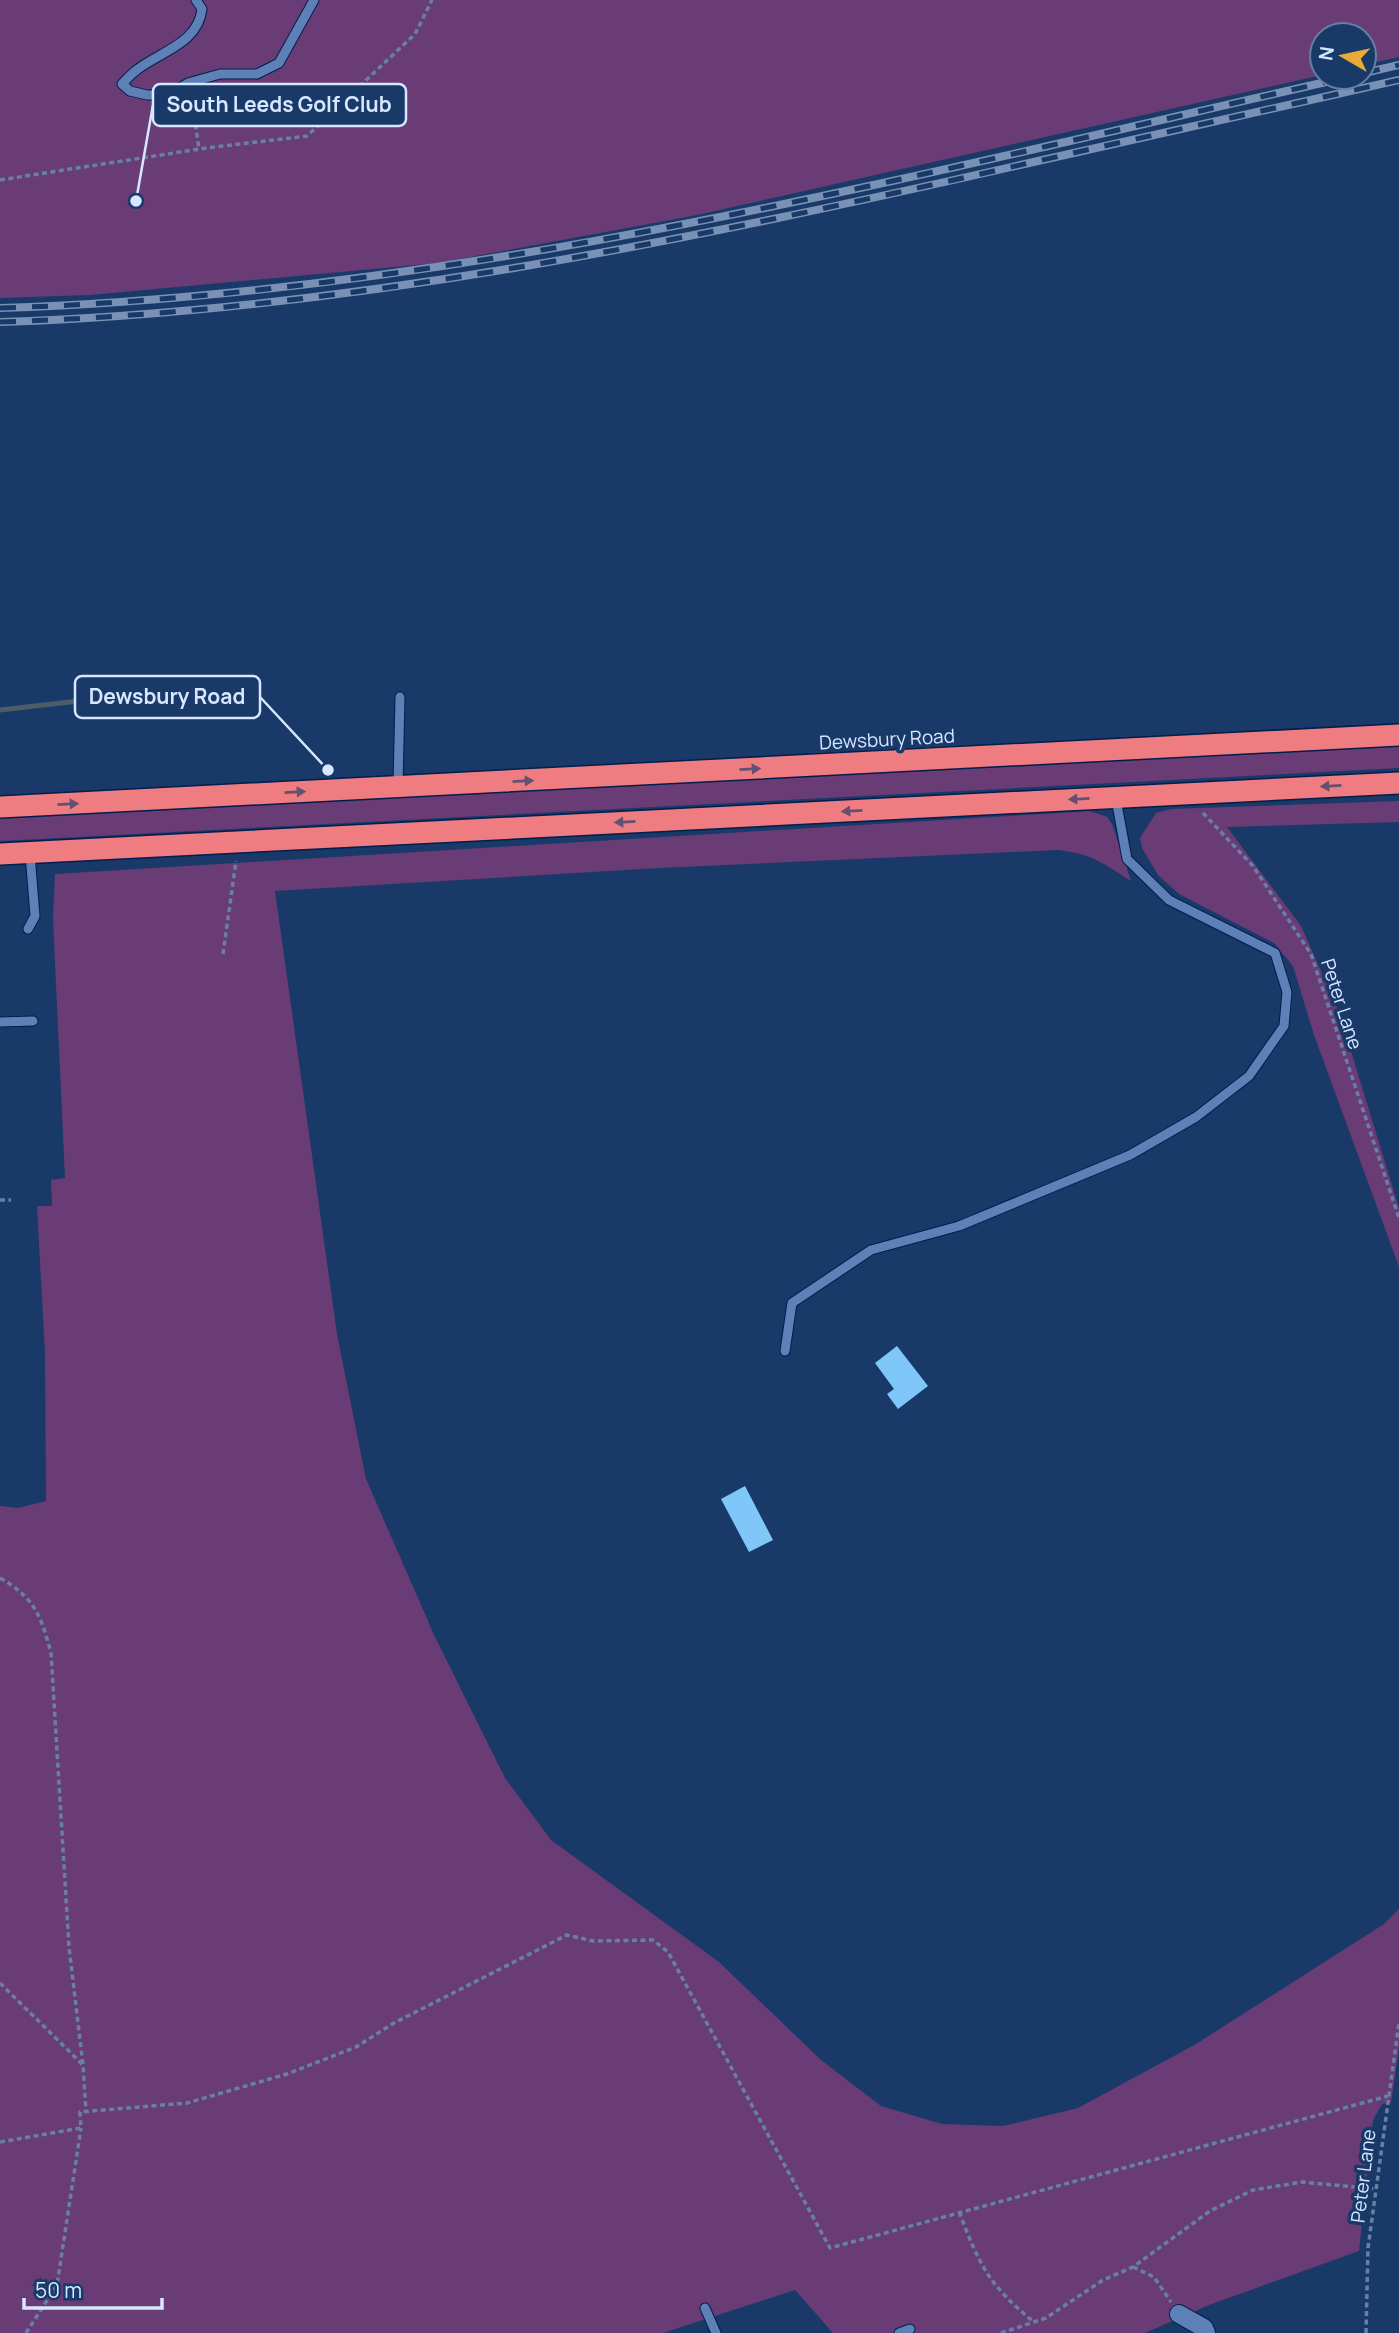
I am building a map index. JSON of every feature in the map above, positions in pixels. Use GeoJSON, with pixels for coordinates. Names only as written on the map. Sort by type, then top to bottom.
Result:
{"type":"FeatureCollection","features":[{"type":"Feature","properties":{"kind":"highway","name":"Dewsbury Road"},"geometry":{"type":"LineString","coordinates":[[0,807],[1399,735]]}},
{"type":"Feature","properties":{"kind":"highway"},"geometry":{"type":"LineString","coordinates":[[0,853],[1399,783]]}},
{"type":"Feature","properties":{"kind":"street"},"geometry":{"type":"LineString","coordinates":[[1180,2314],[1204,2328],[1206,2333]]}},
{"type":"Feature","properties":{"kind":"lane"},"geometry":{"type":"LineString","coordinates":[[196,0],[202,9],[201,19],[192,33],[166,55],[139,68],[122,85],[130,91],[147,95],[168,95],[181,87],[220,74],[257,74],[279,63],[314,0]]}},
{"type":"Feature","properties":{"kind":"lane"},"geometry":{"type":"LineString","coordinates":[[398,787],[400,697]]}},
{"type":"Feature","properties":{"kind":"lane"},"geometry":{"type":"LineString","coordinates":[[785,1351],[792,1303],[871,1250],[959,1226],[1130,1155],[1196,1117],[1249,1076],[1284,1026],[1287,992],[1275,953],[1169,900],[1127,859],[1116,797]]}},
{"type":"Feature","properties":{"kind":"lane"},"geometry":{"type":"LineString","coordinates":[[28,929],[35,916],[30,852]]}},
{"type":"Feature","properties":{"kind":"lane"},"geometry":{"type":"LineString","coordinates":[[0,1022],[33,1021]]}},
{"type":"Feature","properties":{"kind":"lane"},"geometry":{"type":"LineString","coordinates":[[705,2308],[716,2333]]}},
{"type":"Feature","properties":{"kind":"lane"},"geometry":{"type":"LineString","coordinates":[[899,2333],[910,2329]]}},
{"type":"Feature","properties":{"kind":"path"},"geometry":{"type":"LineString","coordinates":[[0,180],[199,149],[307,136],[415,34],[432,0]]}},
{"type":"Feature","properties":{"kind":"path"},"geometry":{"type":"LineString","coordinates":[[181,87],[196,128],[199,149]]}},
{"type":"Feature","properties":{"kind":"path","name":"Peter Lane"},"geometry":{"type":"LineString","coordinates":[[1184,794],[1253,866],[1311,954],[1399,1218]]}},
{"type":"Feature","properties":{"kind":"path"},"geometry":{"type":"LineString","coordinates":[[223,954],[238,842]]}},
{"type":"Feature","properties":{"kind":"path"},"geometry":{"type":"LineString","coordinates":[[0,1200],[11,1200]]}},
{"type":"Feature","properties":{"kind":"path"},"geometry":{"type":"LineString","coordinates":[[0,1578],[18,1588],[40,1612],[51,1653],[69,1947],[86,2112]]}},
{"type":"Feature","properties":{"kind":"path"},"geometry":{"type":"LineString","coordinates":[[26,2333],[57,2285],[81,2127],[80,2112],[187,2103],[288,2074],[356,2047],[394,2023],[567,1935],[593,1941],[653,1940],[668,1952],[830,2248],[1388,2096]]}},
{"type":"Feature","properties":{"kind":"path"},"geometry":{"type":"LineString","coordinates":[[0,1983],[83,2065]]}},
{"type":"Feature","properties":{"kind":"path","name":"Peter Lane"},"geometry":{"type":"LineString","coordinates":[[1366,2333],[1368,2248],[1399,2023]]}},
{"type":"Feature","properties":{"kind":"path"},"geometry":{"type":"LineString","coordinates":[[0,2142],[81,2127]]}},
{"type":"Feature","properties":{"kind":"path"},"geometry":{"type":"LineString","coordinates":[[1001,2333],[1035,2323],[1086,2294],[1103,2280],[1133,2266],[1210,2211],[1253,2190],[1302,2182],[1376,2189]]}},
{"type":"Feature","properties":{"kind":"path"},"geometry":{"type":"LineString","coordinates":[[959,2212],[980,2264],[1001,2295],[1035,2323]]}},
{"type":"Feature","properties":{"kind":"path"},"geometry":{"type":"LineString","coordinates":[[1133,2266],[1154,2277],[1180,2314]]}},
{"type":"Feature","properties":{"kind":"shaded area"},"geometry":{"type":"Polygon","coordinates":[[[0,0],[1399,0],[1399,57],[1378,62],[1378,21],[1308,21],[1308,78],[697,215],[438,263],[90,295],[0,298],[0,0]]]}},
{"type":"Feature","properties":{"kind":"shaded area"},"geometry":{"type":"Polygon","coordinates":[[[1399,741],[1399,768],[0,841],[0,816],[1399,741]]]}},
{"type":"Feature","properties":{"kind":"shaded area"},"geometry":{"type":"Polygon","coordinates":[[[1399,801],[1399,822],[1227,827],[1301,926],[1339,1012],[1399,1208],[1399,1267],[1314,1035],[1293,966],[1274,943],[1179,894],[1158,875],[1142,848],[1140,838],[1156,813],[1171,809],[1399,801]]]}},
{"type":"Feature","properties":{"kind":"shaded area"},"geometry":{"type":"Polygon","coordinates":[[[1090,811],[1107,817],[1112,824],[1131,881],[1097,860],[1058,850],[659,868],[275,891],[337,1334],[366,1479],[435,1637],[505,1778],[551,1840],[719,1962],[821,2060],[881,2106],[942,2124],[1003,2126],[1078,2108],[1196,2044],[1384,1924],[1399,1909],[1399,2049],[1391,2103],[1382,2104],[1373,2120],[1359,2251],[1209,2305],[1145,2333],[833,2333],[795,2290],[663,2333],[0,2333],[0,1506],[18,1508],[46,1501],[45,1354],[37,1206],[52,1206],[51,1180],[65,1178],[53,919],[55,874],[1090,811]]]}},
{"type":"Feature","properties":{"kind":"building"},"geometry":{"type":"Polygon","coordinates":[[[897,1346],[928,1386],[898,1409],[887,1394],[894,1389],[875,1363],[897,1346]]]}},
{"type":"Feature","properties":{"kind":"building"},"geometry":{"type":"Polygon","coordinates":[[[745,1486],[773,1540],[749,1552],[721,1499],[745,1486]]]}},
{"type":"Feature","properties":{"kind":"waterway"},"geometry":{"type":"LineString","coordinates":[[0,710],[131,695],[174,707]]}},
{"type":"Feature","properties":{"kind":"railway"},"geometry":{"type":"LineString","coordinates":[[1378,70],[1399,65]]}},
{"type":"Feature","properties":{"kind":"railway"},"geometry":{"type":"LineString","coordinates":[[0,322],[131,315],[260,303],[390,287],[518,267],[774,219],[1399,80]]}},
{"type":"Feature","properties":{"kind":"railway"},"geometry":{"type":"LineString","coordinates":[[0,308],[171,298],[341,280],[510,255],[847,191],[1308,86]]}},
{"type":"Feature","properties":{"kind":"place","name":"South Leeds Golf Club"},"geometry":{"type":"Point","coordinates":[136,201]}},
{"type":"Feature","properties":{"kind":"place","name":"Dewsbury Road"},"geometry":{"type":"Point","coordinates":[328,770]}}]}
